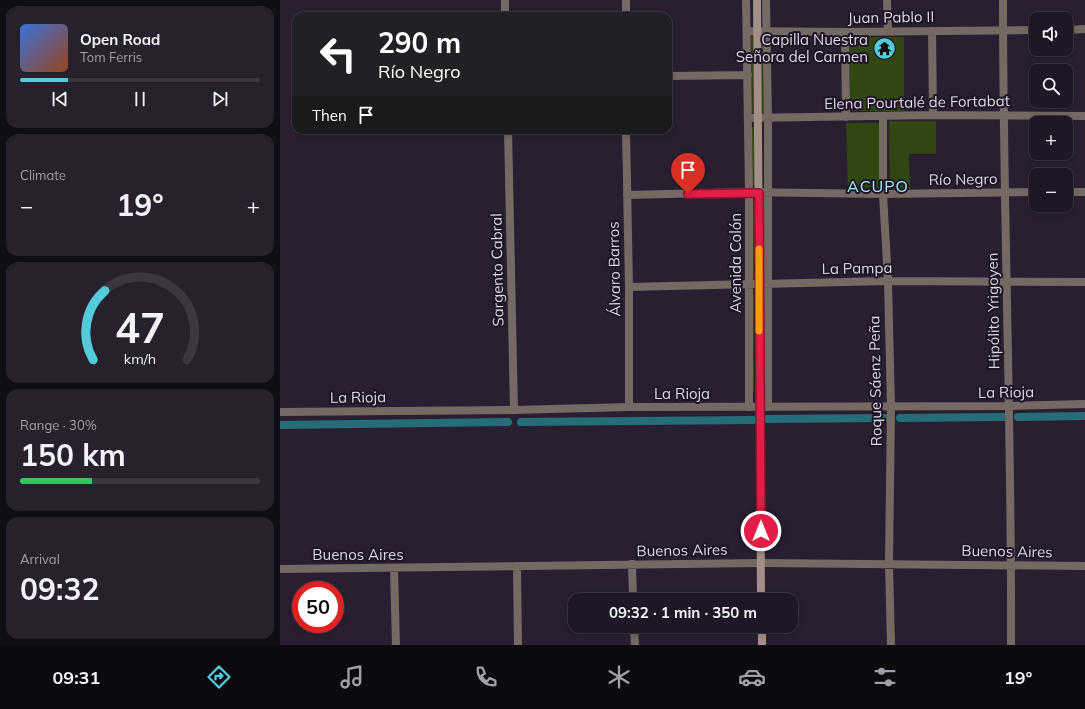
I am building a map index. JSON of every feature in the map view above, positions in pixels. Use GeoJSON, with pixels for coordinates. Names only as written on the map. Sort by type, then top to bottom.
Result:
{"type":"FeatureCollection","features":[{"type":"Feature","properties":{"kind":"main road","name":"Avenida Colón"},"geometry":{"type":"LineString","coordinates":[[756,0],[759,118],[758,285],[764,407],[761,593]]}},
{"type":"Feature","properties":{"kind":"main road"},"geometry":{"type":"LineString","coordinates":[[762,633],[762,645]]}},
{"type":"Feature","properties":{"kind":"street"},"geometry":{"type":"LineString","coordinates":[[505,0],[505,12]]}},
{"type":"Feature","properties":{"kind":"street"},"geometry":{"type":"LineString","coordinates":[[626,0],[626,12]]}},
{"type":"Feature","properties":{"kind":"street","name":"Avenida Colón"},"geometry":{"type":"LineString","coordinates":[[746,0],[749,192],[749,407]]}},
{"type":"Feature","properties":{"kind":"street","name":"Avenida Colón"},"geometry":{"type":"LineString","coordinates":[[764,407],[768,284],[766,0]]}},
{"type":"Feature","properties":{"kind":"street"},"geometry":{"type":"LineString","coordinates":[[887,0],[888,31]]}},
{"type":"Feature","properties":{"kind":"street","name":"Hipólito Yrigoyen"},"geometry":{"type":"LineString","coordinates":[[1003,0],[1006,282],[1010,406],[1012,645]]}},
{"type":"Feature","properties":{"kind":"street"},"geometry":{"type":"LineString","coordinates":[[1073,30],[1085,29]]}},
{"type":"Feature","properties":{"kind":"street","name":"Juan Pablo II"},"geometry":{"type":"LineString","coordinates":[[747,31],[845,32],[1029,30]]}},
{"type":"Feature","properties":{"kind":"street"},"geometry":{"type":"LineString","coordinates":[[932,31],[932,115]]}},
{"type":"Feature","properties":{"kind":"street"},"geometry":{"type":"LineString","coordinates":[[845,32],[846,117]]}},
{"type":"Feature","properties":{"kind":"street"},"geometry":{"type":"LineString","coordinates":[[672,76],[748,75]]}},
{"type":"Feature","properties":{"kind":"street","name":"Elena Pourtalé de Fortabat"},"geometry":{"type":"LineString","coordinates":[[748,118],[932,115],[1085,116]]}},
{"type":"Feature","properties":{"kind":"street","name":"Roque Sáenz Peña"},"geometry":{"type":"LineString","coordinates":[[883,116],[883,194],[888,281],[891,407],[889,564],[891,645]]}},
{"type":"Feature","properties":{"kind":"street","name":"Sargento Cabral"},"geometry":{"type":"LineString","coordinates":[[508,134],[514,410]]}},
{"type":"Feature","properties":{"kind":"street","name":"Álvaro Barros"},"geometry":{"type":"LineString","coordinates":[[626,134],[629,287],[629,407]]}},
{"type":"Feature","properties":{"kind":"street","name":"Río Negro"},"geometry":{"type":"LineString","coordinates":[[627,195],[749,192],[883,194],[1029,192]]}},
{"type":"Feature","properties":{"kind":"street"},"geometry":{"type":"LineString","coordinates":[[1073,192],[1085,192]]}},
{"type":"Feature","properties":{"kind":"street","name":"La Pampa"},"geometry":{"type":"LineString","coordinates":[[629,287],[888,281],[1085,282]]}},
{"type":"Feature","properties":{"kind":"street","name":"La Rioja"},"geometry":{"type":"LineString","coordinates":[[280,412],[514,410],[629,407],[891,407],[1085,404]]}},
{"type":"Feature","properties":{"kind":"street","name":"Buenos Aires"},"geometry":{"type":"LineString","coordinates":[[280,569],[761,562],[1085,566]]}},
{"type":"Feature","properties":{"kind":"street"},"geometry":{"type":"LineString","coordinates":[[632,564],[633,593]]}},
{"type":"Feature","properties":{"kind":"street"},"geometry":{"type":"LineString","coordinates":[[517,566],[518,645]]}},
{"type":"Feature","properties":{"kind":"street"},"geometry":{"type":"LineString","coordinates":[[394,568],[396,645]]}},
{"type":"Feature","properties":{"kind":"street"},"geometry":{"type":"LineString","coordinates":[[634,633],[635,645]]}},
{"type":"Feature","properties":{"kind":"green space"},"geometry":{"type":"Polygon","coordinates":[[[751,36],[753,36],[753,113],[751,113],[751,36]]]}},
{"type":"Feature","properties":{"kind":"green space"},"geometry":{"type":"Polygon","coordinates":[[[764,36],[764,114],[762,114],[762,37],[764,36]]]}},
{"type":"Feature","properties":{"kind":"green space"},"geometry":{"type":"Polygon","coordinates":[[[850,37],[904,37],[904,111],[849,111],[850,37]]]}},
{"type":"Feature","properties":{"kind":"green space"},"geometry":{"type":"Polygon","coordinates":[[[889,121],[936,121],[936,154],[909,154],[910,189],[890,189],[889,121]]]}},
{"type":"Feature","properties":{"kind":"green space"},"geometry":{"type":"Polygon","coordinates":[[[846,123],[879,123],[880,189],[848,189],[846,123]]]}},
{"type":"Feature","properties":{"kind":"green space"},"geometry":{"type":"Polygon","coordinates":[[[752,127],[754,127],[754,185],[752,185],[752,127]]]}},
{"type":"Feature","properties":{"kind":"green space"},"geometry":{"type":"Polygon","coordinates":[[[752,201],[754,201],[754,278],[752,278],[752,201]]]}},
{"type":"Feature","properties":{"kind":"green space"},"geometry":{"type":"Polygon","coordinates":[[[763,201],[765,201],[765,279],[763,279],[763,201]]]}},
{"type":"Feature","properties":{"kind":"green space"},"geometry":{"type":"Polygon","coordinates":[[[752,294],[754,294],[754,392],[752,392],[752,294]]]}},
{"type":"Feature","properties":{"kind":"waterway"},"geometry":{"type":"LineString","coordinates":[[1018,417],[1085,416]]}},
{"type":"Feature","properties":{"kind":"waterway"},"geometry":{"type":"LineString","coordinates":[[900,418],[1005,417]]}},
{"type":"Feature","properties":{"kind":"waterway"},"geometry":{"type":"LineString","coordinates":[[767,419],[887,418]]}},
{"type":"Feature","properties":{"kind":"waterway"},"geometry":{"type":"LineString","coordinates":[[521,422],[753,420]]}},
{"type":"Feature","properties":{"kind":"waterway"},"geometry":{"type":"LineString","coordinates":[[280,425],[508,422]]}},
{"type":"Feature","properties":{"kind":"slow traffic"},"geometry":{"type":"LineString","coordinates":[[759,249],[759,331]]}},
{"type":"Feature","properties":{"kind":"place","name":"Capilla Nuestra Señora del Carmen"},"geometry":{"type":"Point","coordinates":[884,48]}},
{"type":"Feature","properties":{"kind":"district","name":"ACUPO"},"geometry":{"type":"Point","coordinates":[878,186]}},
{"type":"Feature","properties":{"kind":"route"},"geometry":{"type":"LineString","coordinates":[[688,194],[759,193],[758,285],[761,531]]}}]}
